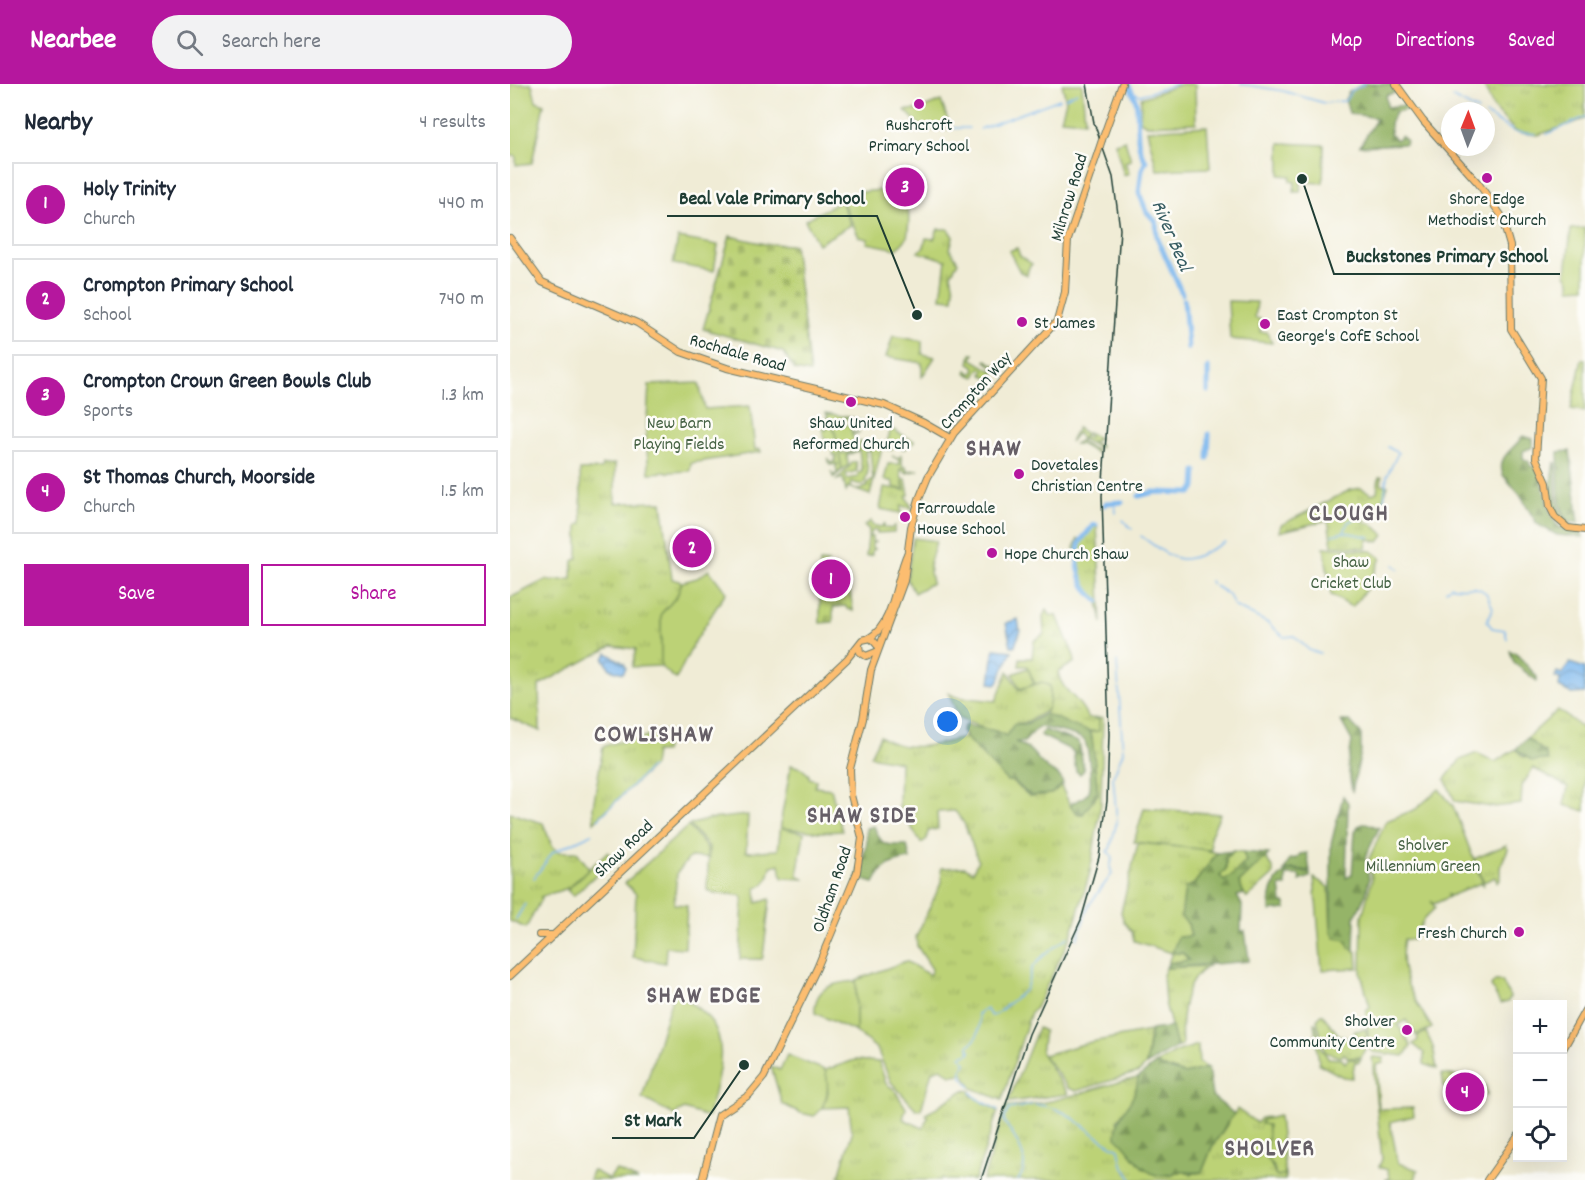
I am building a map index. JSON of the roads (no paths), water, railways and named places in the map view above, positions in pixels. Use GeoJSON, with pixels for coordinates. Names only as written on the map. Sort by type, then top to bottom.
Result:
{"type":"FeatureCollection","features":[{"type":"Feature","properties":{"kind":"main road","name":"Milnrow Road"},"geometry":{"type":"LineString","coordinates":[[1057,321],[1065,292],[1068,240],[1122,84]]}},
{"type":"Feature","properties":{"kind":"main road"},"geometry":{"type":"LineString","coordinates":[[1396,84],[1423,121],[1478,183],[1501,215],[1510,246],[1511,329],[1540,378],[1536,458],[1547,483],[1550,507],[1555,517],[1568,528],[1585,530]]}},
{"type":"Feature","properties":{"kind":"main road","name":"Rochdale Road"},"geometry":{"type":"LineString","coordinates":[[510,238],[542,282],[630,319],[681,352],[723,366],[884,405],[950,438]]}},
{"type":"Feature","properties":{"kind":"main road","name":"Crompton Way"},"geometry":{"type":"LineString","coordinates":[[877,649],[904,581],[919,499],[950,438],[962,422],[1057,321]]}},
{"type":"Feature","properties":{"kind":"main road","name":"Crompton Way"},"geometry":{"type":"LineString","coordinates":[[869,638],[878,632],[885,619],[908,554]]}},
{"type":"Feature","properties":{"kind":"main road"},"geometry":{"type":"LineString","coordinates":[[847,659],[855,654],[865,656],[873,656],[877,649],[875,640],[863,639],[859,645],[865,656]]}},
{"type":"Feature","properties":{"kind":"main road","name":"Shaw Road"},"geometry":{"type":"LineString","coordinates":[[510,976],[847,659],[859,645]]}},
{"type":"Feature","properties":{"kind":"main road","name":"Oldham Road"},"geometry":{"type":"LineString","coordinates":[[702,1180],[719,1115],[752,1092],[764,1077],[842,911],[861,855],[862,838],[851,795],[849,775],[877,649]]}},
{"type":"Feature","properties":{"kind":"main road","name":"Oldham Road"},"geometry":{"type":"LineString","coordinates":[[865,656],[871,670]]}},
{"type":"Feature","properties":{"kind":"main road"},"geometry":{"type":"LineString","coordinates":[[539,935],[555,934]]}},
{"type":"Feature","properties":{"kind":"main road"},"geometry":{"type":"LineString","coordinates":[[1567,1044],[1585,1010]]}},
{"type":"Feature","properties":{"kind":"main road"},"geometry":{"type":"LineString","coordinates":[[1487,1180],[1513,1143]]}},
{"type":"Feature","properties":{"kind":"water"},"geometry":{"type":"Polygon","coordinates":[[[1018,619],[1020,631],[1015,646],[1011,646],[1006,623],[1018,619]]]}},
{"type":"Feature","properties":{"kind":"water"},"geometry":{"type":"Polygon","coordinates":[[[994,649],[1012,651],[997,684],[990,683],[994,649]]]}},
{"type":"Feature","properties":{"kind":"water"},"geometry":{"type":"Polygon","coordinates":[[[607,653],[624,663],[626,668],[623,673],[610,669],[604,659],[607,653]]]}},
{"type":"Feature","properties":{"kind":"water"},"geometry":{"type":"Polygon","coordinates":[[[1570,663],[1585,668],[1585,693],[1572,694],[1559,687],[1560,679],[1555,677],[1557,672],[1562,674],[1570,663]]]}},
{"type":"Feature","properties":{"kind":"waterway","name":"River Beal"},"geometry":{"type":"LineString","coordinates":[[1128,84],[1136,101],[1138,140],[1146,161],[1142,169],[1139,193],[1147,212],[1156,222],[1157,237],[1182,294]]}},
{"type":"Feature","properties":{"kind":"waterway"},"geometry":{"type":"LineString","coordinates":[[1131,91],[1140,95],[1177,84]]}},
{"type":"Feature","properties":{"kind":"waterway"},"geometry":{"type":"LineString","coordinates":[[1241,84],[1283,91],[1324,103],[1345,101],[1351,91],[1364,84]]}},
{"type":"Feature","properties":{"kind":"waterway"},"geometry":{"type":"LineString","coordinates":[[1065,98],[1077,92]]}},
{"type":"Feature","properties":{"kind":"waterway"},"geometry":{"type":"LineString","coordinates":[[1453,98],[1461,102]]}},
{"type":"Feature","properties":{"kind":"waterway"},"geometry":{"type":"LineString","coordinates":[[980,129],[1060,99]]}},
{"type":"Feature","properties":{"kind":"waterway"},"geometry":{"type":"LineString","coordinates":[[1547,134],[1585,117]]}},
{"type":"Feature","properties":{"kind":"waterway"},"geometry":{"type":"LineString","coordinates":[[1495,120],[1515,132],[1536,134]]}},
{"type":"Feature","properties":{"kind":"waterway"},"geometry":{"type":"LineString","coordinates":[[952,128],[969,128]]}},
{"type":"Feature","properties":{"kind":"waterway","name":"River Beal"},"geometry":{"type":"LineString","coordinates":[[1184,300],[1188,348]]}},
{"type":"Feature","properties":{"kind":"waterway","name":"River Beal"},"geometry":{"type":"LineString","coordinates":[[1208,368],[1208,391]]}},
{"type":"Feature","properties":{"kind":"waterway","name":"River Beal"},"geometry":{"type":"LineString","coordinates":[[1208,458],[1209,434]]}},
{"type":"Feature","properties":{"kind":"waterway"},"geometry":{"type":"LineString","coordinates":[[1344,532],[1348,522],[1368,513],[1384,500],[1387,476],[1398,453],[1388,447]]}},
{"type":"Feature","properties":{"kind":"waterway","name":"River Beal"},"geometry":{"type":"LineString","coordinates":[[1139,496],[1154,492],[1191,493],[1195,487],[1196,471]]}},
{"type":"Feature","properties":{"kind":"waterway","name":"River Beal"},"geometry":{"type":"LineString","coordinates":[[1105,505],[1122,502]]}},
{"type":"Feature","properties":{"kind":"waterway"},"geometry":{"type":"LineString","coordinates":[[1115,504],[1116,513]]}},
{"type":"Feature","properties":{"kind":"waterway"},"geometry":{"type":"LineString","coordinates":[[1123,520],[1132,529]]}},
{"type":"Feature","properties":{"kind":"waterway","name":"River Beal"},"geometry":{"type":"LineString","coordinates":[[1096,525],[1093,525],[1080,542],[1078,560],[1084,584],[1093,597],[1099,601]]}},
{"type":"Feature","properties":{"kind":"waterway"},"geometry":{"type":"LineString","coordinates":[[1332,535],[1344,532],[1370,537]]}},
{"type":"Feature","properties":{"kind":"waterway"},"geometry":{"type":"LineString","coordinates":[[1141,536],[1164,553],[1181,559],[1199,555],[1225,542]]}},
{"type":"Feature","properties":{"kind":"waterway"},"geometry":{"type":"LineString","coordinates":[[1394,565],[1399,569]]}},
{"type":"Feature","properties":{"kind":"waterway"},"geometry":{"type":"LineString","coordinates":[[1215,586],[1229,595],[1234,606],[1268,623],[1284,637],[1294,636],[1309,650],[1320,654]]}},
{"type":"Feature","properties":{"kind":"waterway"},"geometry":{"type":"LineString","coordinates":[[1446,590],[1451,586],[1472,587],[1486,593],[1493,608],[1487,621],[1492,628],[1505,630],[1507,639]]}},
{"type":"Feature","properties":{"kind":"waterway","name":"River Beal"},"geometry":{"type":"LineString","coordinates":[[1077,939],[1089,905],[1112,874],[1110,867],[1113,857],[1107,851],[1110,849],[1117,821],[1113,777],[1123,752],[1117,662]]}},
{"type":"Feature","properties":{"kind":"waterway"},"geometry":{"type":"LineString","coordinates":[[598,819],[651,767]]}},
{"type":"Feature","properties":{"kind":"waterway"},"geometry":{"type":"LineString","coordinates":[[534,878],[553,852],[592,834]]}},
{"type":"Feature","properties":{"kind":"waterway"},"geometry":{"type":"LineString","coordinates":[[516,919],[525,904]]}},
{"type":"Feature","properties":{"kind":"waterway","name":"River Beal"},"geometry":{"type":"LineString","coordinates":[[971,1087],[962,1077],[962,1068],[966,1063],[961,1056],[970,1053],[969,1045],[977,1036],[978,1014],[986,1009],[991,1016],[995,1015],[1026,989],[1032,968],[1044,955],[1068,937]]}},
{"type":"Feature","properties":{"kind":"waterway","name":"River Beal"},"geometry":{"type":"LineString","coordinates":[[971,1092],[976,1098],[998,1110]]}},
{"type":"Feature","properties":{"kind":"waterway"},"geometry":{"type":"LineString","coordinates":[[1006,1115],[1009,1109],[1032,1105]]}},
{"type":"Feature","properties":{"kind":"waterway"},"geometry":{"type":"LineString","coordinates":[[1035,1105],[1059,1110],[1108,1144],[1119,1149],[1122,1164],[1132,1180]]}},
{"type":"Feature","properties":{"kind":"waterway","name":"River Beal"},"geometry":{"type":"LineString","coordinates":[[1005,1115],[1004,1121],[1021,1149],[1023,1157],[1024,1165],[1018,1180]]}},
{"type":"Feature","properties":{"kind":"tram line"},"geometry":{"type":"LineString","coordinates":[[981,1180],[1029,1034],[1081,920],[1099,857],[1107,801],[1109,734],[1102,496],[1120,229],[1113,177],[1094,123],[1087,84]]}},
{"type":"Feature","properties":{"kind":"place","name":"Rushcroft Primary School"},"geometry":{"type":"Point","coordinates":[919,104]}},
{"type":"Feature","properties":{"kind":"place","name":"Shore Edge Methodist Church"},"geometry":{"type":"Point","coordinates":[1487,178]}},
{"type":"Feature","properties":{"kind":"place","name":"Buckstones Primary School"},"geometry":{"type":"Point","coordinates":[1302,179]}},
{"type":"Feature","properties":{"kind":"place","name":"Crompton Crown Green Bowls Club"},"geometry":{"type":"Point","coordinates":[905,187]}},
{"type":"Feature","properties":{"kind":"place","name":"Beal Vale Primary School"},"geometry":{"type":"Point","coordinates":[917,315]}},
{"type":"Feature","properties":{"kind":"place","name":"St James"},"geometry":{"type":"Point","coordinates":[1022,322]}},
{"type":"Feature","properties":{"kind":"place","name":"East Crompton St George's CofE School"},"geometry":{"type":"Point","coordinates":[1265,324]}},
{"type":"Feature","properties":{"kind":"place","name":"Shaw United Reformed Church"},"geometry":{"type":"Point","coordinates":[851,402]}},
{"type":"Feature","properties":{"kind":"place","name":"Dovetales Christian Centre"},"geometry":{"type":"Point","coordinates":[1019,474]}},
{"type":"Feature","properties":{"kind":"place","name":"Farrowdale House School"},"geometry":{"type":"Point","coordinates":[905,517]}},
{"type":"Feature","properties":{"kind":"place","name":"Crompton Primary School"},"geometry":{"type":"Point","coordinates":[692,548]}},
{"type":"Feature","properties":{"kind":"place","name":"Hope Church Shaw"},"geometry":{"type":"Point","coordinates":[992,553]}},
{"type":"Feature","properties":{"kind":"place","name":"Holy Trinity"},"geometry":{"type":"Point","coordinates":[831,579]}},
{"type":"Feature","properties":{"kind":"place","name":"Fresh Church"},"geometry":{"type":"Point","coordinates":[1519,932]}},
{"type":"Feature","properties":{"kind":"place","name":"Sholver Community Centre"},"geometry":{"type":"Point","coordinates":[1407,1030]}},
{"type":"Feature","properties":{"kind":"place","name":"St Mark"},"geometry":{"type":"Point","coordinates":[744,1065]}},
{"type":"Feature","properties":{"kind":"place","name":"St Thomas Church, Moorside"},"geometry":{"type":"Point","coordinates":[1465,1092]}},
{"type":"Feature","properties":{"kind":"district","name":"SHAW"},"geometry":{"type":"Point","coordinates":[994,447]}},
{"type":"Feature","properties":{"kind":"district","name":"CLOUGH"},"geometry":{"type":"Point","coordinates":[1349,512]}},
{"type":"Feature","properties":{"kind":"district","name":"COWLISHAW"},"geometry":{"type":"Point","coordinates":[654,733]}},
{"type":"Feature","properties":{"kind":"district","name":"SHAW SIDE"},"geometry":{"type":"Point","coordinates":[862,814]}},
{"type":"Feature","properties":{"kind":"district","name":"SHAW EDGE"},"geometry":{"type":"Point","coordinates":[704,994]}},
{"type":"Feature","properties":{"kind":"district","name":"SHOLVER"},"geometry":{"type":"Point","coordinates":[1270,1147]}},
{"type":"Feature","properties":{"kind":"park label","name":"New Barn Playing Fields"},"geometry":{"type":"Point","coordinates":[679,432]}},
{"type":"Feature","properties":{"kind":"park label","name":"Shaw Cricket Club"},"geometry":{"type":"Point","coordinates":[1351,571]}},
{"type":"Feature","properties":{"kind":"park label","name":"Sholver Millennium Green"},"geometry":{"type":"Point","coordinates":[1423,854]}}]}
